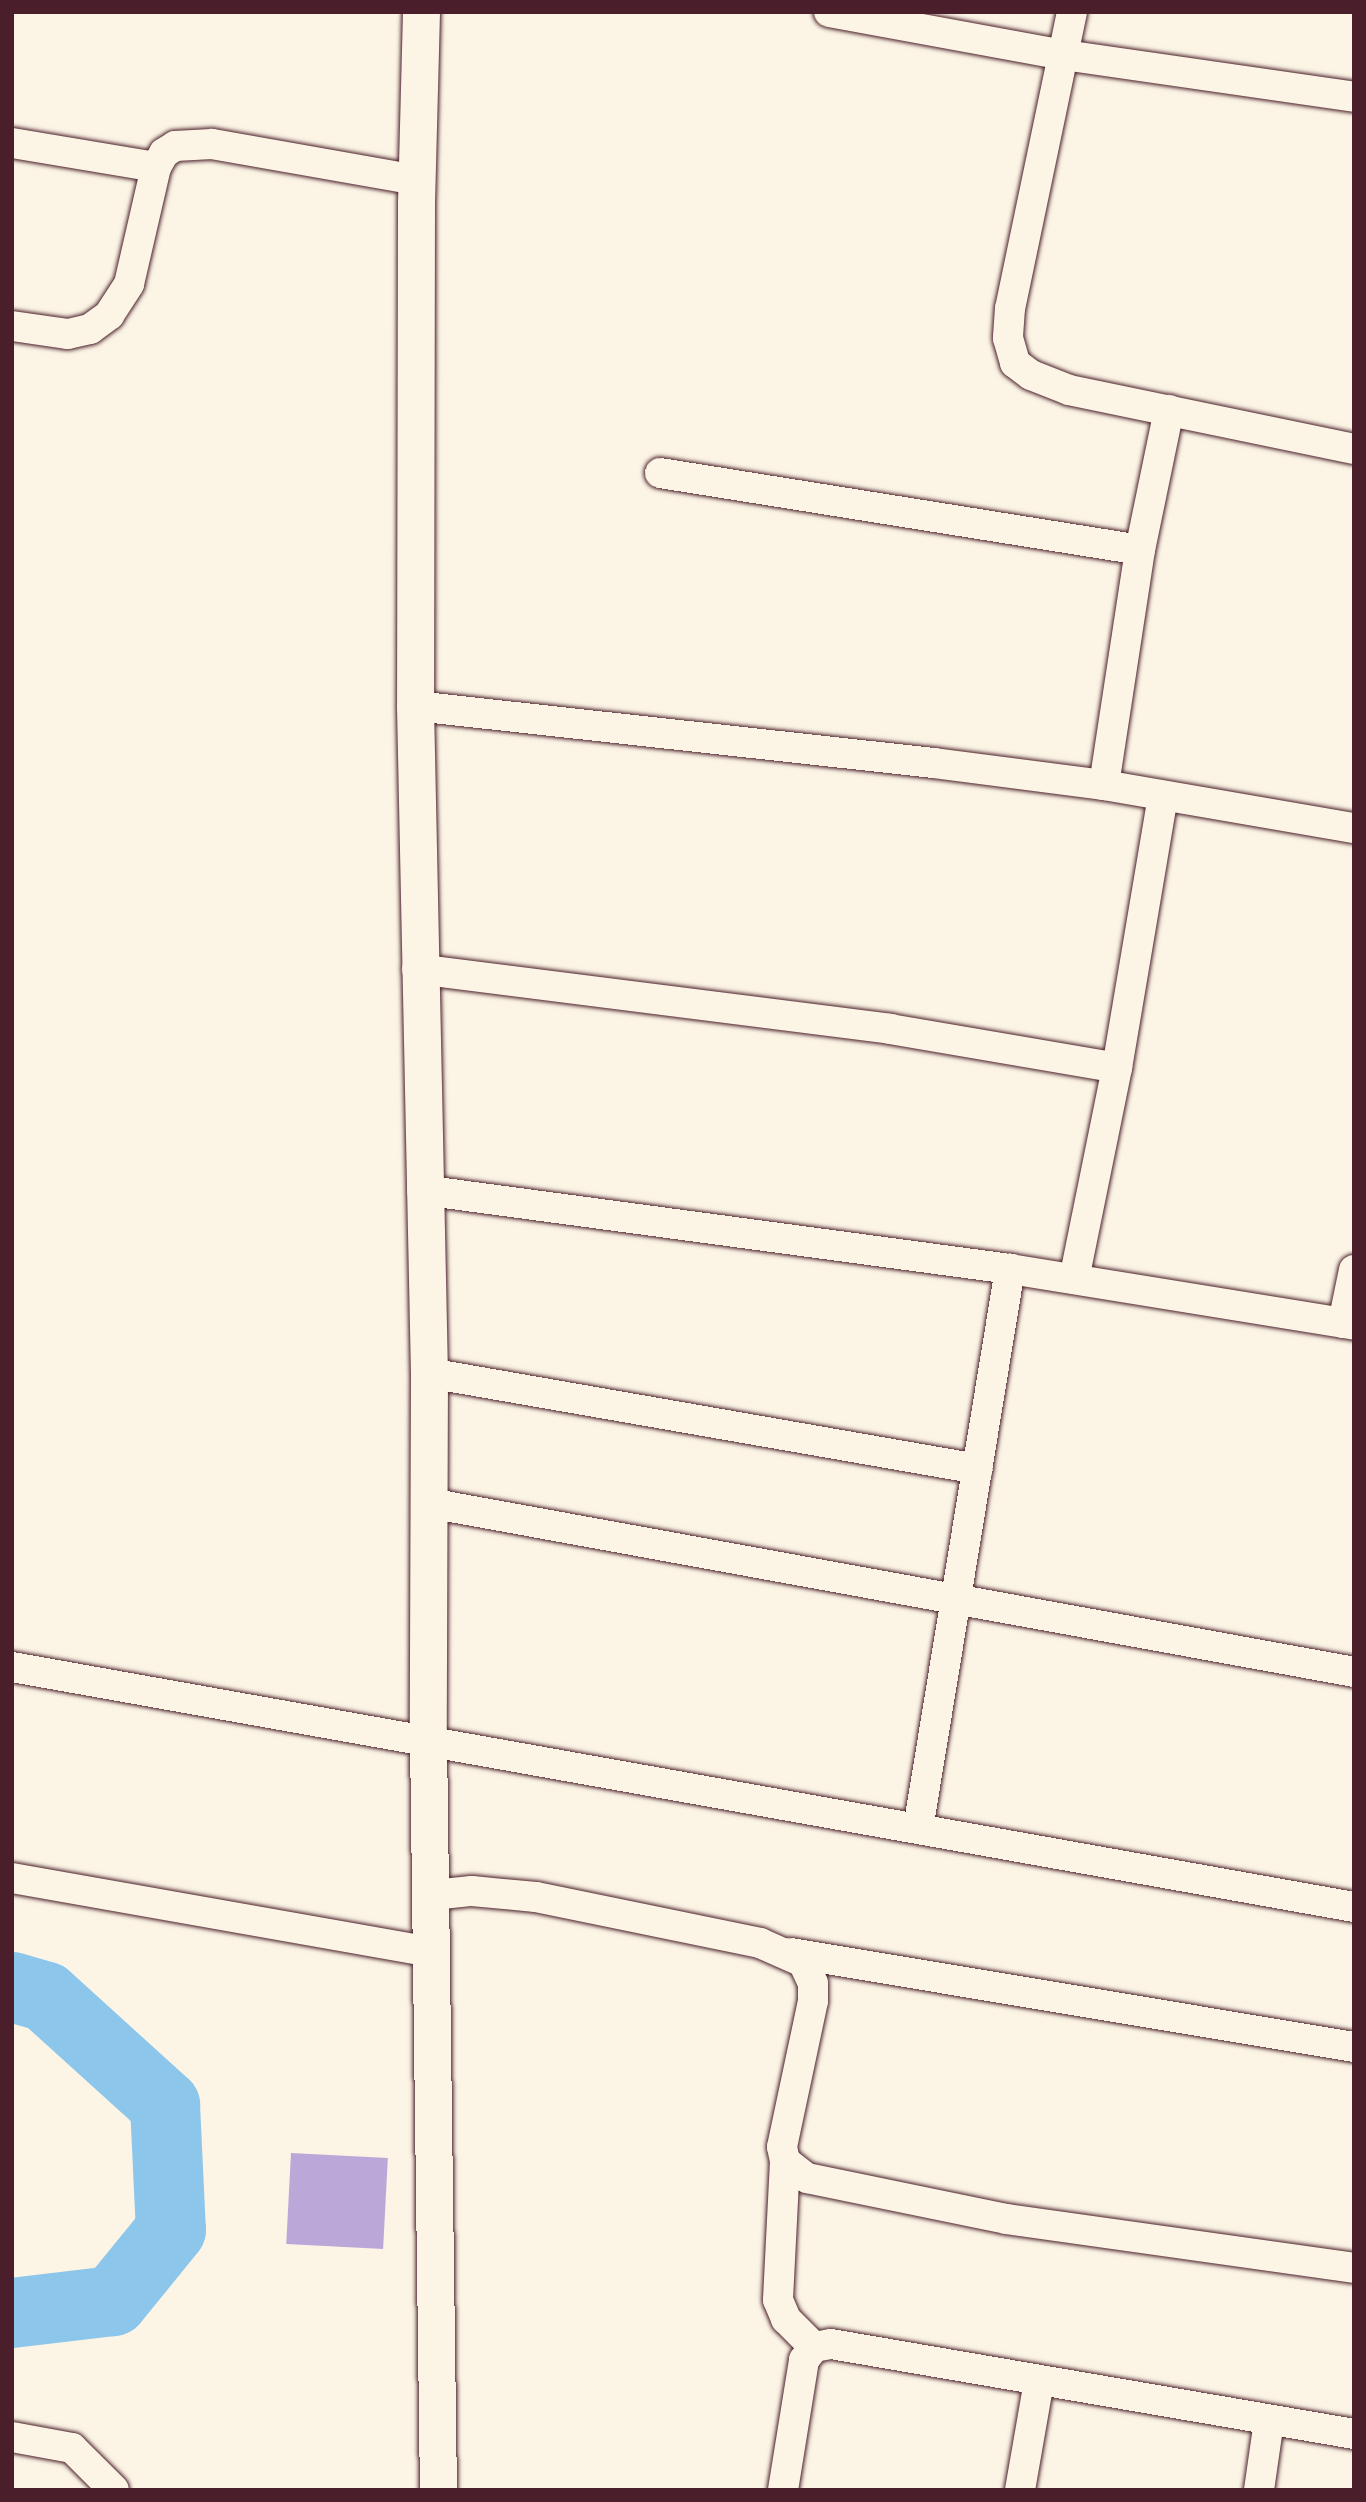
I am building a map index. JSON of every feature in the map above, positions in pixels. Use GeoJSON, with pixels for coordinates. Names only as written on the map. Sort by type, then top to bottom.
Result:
{"type":"FeatureCollection","features":[{"type":"Feature","properties":{"kind":"street"},"geometry":{"type":"LineString","coordinates":[[421,12],[416,180],[415,706],[417,969],[429,1373],[428,1739],[433,1895],[438,2490]]}},
{"type":"Feature","properties":{"kind":"street"},"geometry":{"type":"LineString","coordinates":[[829,12],[1064,55],[1354,97]]}},
{"type":"Feature","properties":{"kind":"street"},"geometry":{"type":"LineString","coordinates":[[1072,12],[1010,308],[1008,338],[1015,363],[1031,375],[1069,390],[1354,449]]}},
{"type":"Feature","properties":{"kind":"street"},"geometry":{"type":"LineString","coordinates":[[12,142],[156,167]]}},
{"type":"Feature","properties":{"kind":"street"},"geometry":{"type":"LineString","coordinates":[[12,326],[68,334],[90,329],[110,315],[129,284],[156,167],[164,153],[192,142],[416,180]]}},
{"type":"Feature","properties":{"kind":"street"},"geometry":{"type":"LineString","coordinates":[[1104,785],[1140,550],[1169,410]]}},
{"type":"Feature","properties":{"kind":"street"},"geometry":{"type":"LineString","coordinates":[[660,473],[1140,550]]}},
{"type":"Feature","properties":{"kind":"street"},"geometry":{"type":"LineString","coordinates":[[415,706],[1104,785],[1354,828]]}},
{"type":"Feature","properties":{"kind":"street"},"geometry":{"type":"LineString","coordinates":[[1074,1279],[1117,1068],[1163,796]]}},
{"type":"Feature","properties":{"kind":"street"},"geometry":{"type":"LineString","coordinates":[[417,969],[890,1029],[1117,1068]]}},
{"type":"Feature","properties":{"kind":"street"},"geometry":{"type":"LineString","coordinates":[[422,1189],[1010,1269],[1348,1324],[1354,1270]]}},
{"type":"Feature","properties":{"kind":"street"},"geometry":{"type":"LineString","coordinates":[[918,1829],[1010,1269]]}},
{"type":"Feature","properties":{"kind":"street"},"geometry":{"type":"LineString","coordinates":[[429,1373],[978,1469]]}},
{"type":"Feature","properties":{"kind":"street"},"geometry":{"type":"LineString","coordinates":[[429,1503],[1354,1672]]}},
{"type":"Feature","properties":{"kind":"street"},"geometry":{"type":"LineString","coordinates":[[12,1667],[428,1739],[1354,1907]]}},
{"type":"Feature","properties":{"kind":"street"},"geometry":{"type":"LineString","coordinates":[[12,1878],[433,1952]]}},
{"type":"Feature","properties":{"kind":"street"},"geometry":{"type":"LineString","coordinates":[[433,1895],[472,1891],[536,1897],[707,1930],[791,1953],[1354,2047]]}},
{"type":"Feature","properties":{"kind":"street"},"geometry":{"type":"LineString","coordinates":[[791,1953],[810,1972],[813,2001],[783,2128],[785,2161],[778,2300],[786,2319],[814,2347]]}},
{"type":"Feature","properties":{"kind":"street"},"geometry":{"type":"LineString","coordinates":[[785,2161],[807,2178],[1006,2219],[1354,2268]]}},
{"type":"Feature","properties":{"kind":"street"},"geometry":{"type":"LineString","coordinates":[[783,2490],[804,2360],[814,2347],[831,2344],[1354,2434]]}},
{"type":"Feature","properties":{"kind":"street"},"geometry":{"type":"LineString","coordinates":[[1020,2490],[1038,2381]]}},
{"type":"Feature","properties":{"kind":"street"},"geometry":{"type":"LineString","coordinates":[[1259,2490],[1269,2421]]}},
{"type":"Feature","properties":{"kind":"street"},"geometry":{"type":"LineString","coordinates":[[12,2437],[72,2448],[87,2479],[114,2490]]}},
{"type":"Feature","properties":{"kind":"building"},"geometry":{"type":"Polygon","coordinates":[[[291,2153],[388,2158],[383,2249],[286,2244],[291,2153]]]}},
{"type":"Feature","properties":{"kind":"waterway"},"geometry":{"type":"LineString","coordinates":[[12,1987],[46,1997],[165,2105],[171,2230],[113,2301],[12,2313]]}}]}
